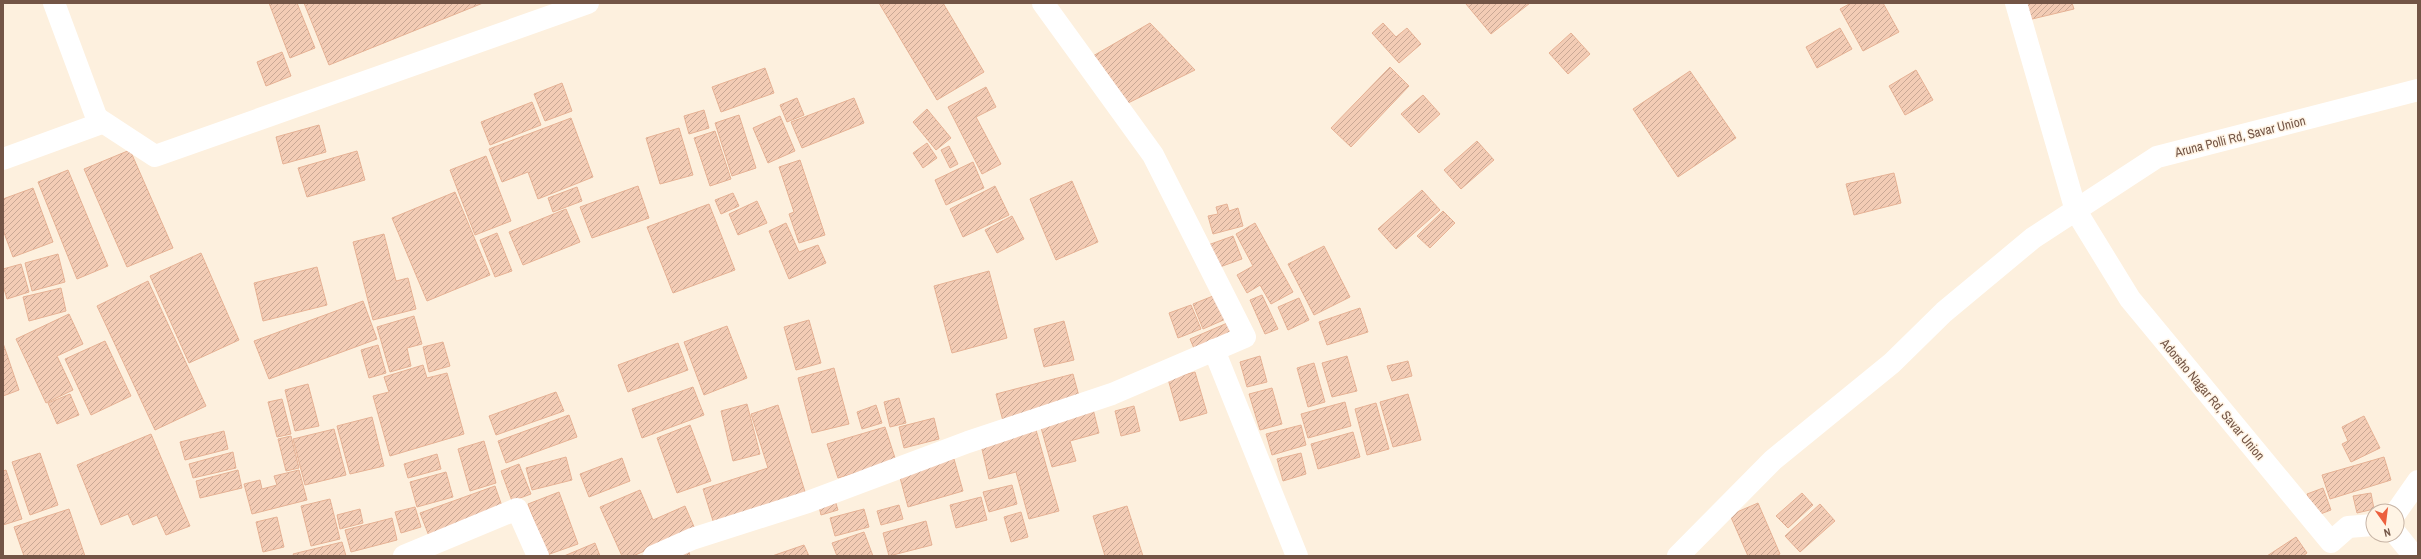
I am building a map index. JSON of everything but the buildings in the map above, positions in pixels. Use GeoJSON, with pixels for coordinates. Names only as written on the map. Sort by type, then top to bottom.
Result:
{"type":"FeatureCollection","features":[{"type":"Feature","properties":{"kind":"street"},"geometry":{"type":"LineString","coordinates":[[3,159],[99,124],[54,3]]}},
{"type":"Feature","properties":{"kind":"street"},"geometry":{"type":"LineString","coordinates":[[97,118],[155,156],[588,3]]}},
{"type":"Feature","properties":{"kind":"street"},"geometry":{"type":"LineString","coordinates":[[654,556],[692,539],[808,502],[968,442],[1112,394],[1245,337],[1153,155],[1043,3]]}},
{"type":"Feature","properties":{"kind":"street"},"geometry":{"type":"LineString","coordinates":[[2016,3],[2076,212]]}},
{"type":"Feature","properties":{"kind":"street","name":"Aruna Polli Rd, Savar Union"},"geometry":{"type":"LineString","coordinates":[[1678,556],[1773,460],[1892,363],[1944,312],[2033,238],[2076,212],[2157,157],[2418,90]]}},
{"type":"Feature","properties":{"kind":"street","name":"Adorsho Nagar Rd, Savar Union"},"geometry":{"type":"LineString","coordinates":[[2076,212],[2130,299],[2331,542],[2348,527],[2365,526]]}},
{"type":"Feature","properties":{"kind":"street"},"geometry":{"type":"LineString","coordinates":[[1214,350],[1297,556]]}},
{"type":"Feature","properties":{"kind":"street"},"geometry":{"type":"LineString","coordinates":[[2403,503],[2418,481]]}},
{"type":"Feature","properties":{"kind":"street"},"geometry":{"type":"LineString","coordinates":[[404,556],[517,509],[538,556]]}},
{"type":"Feature","properties":{"kind":"street"},"geometry":{"type":"LineString","coordinates":[[2403,543],[2414,556]]}}]}
